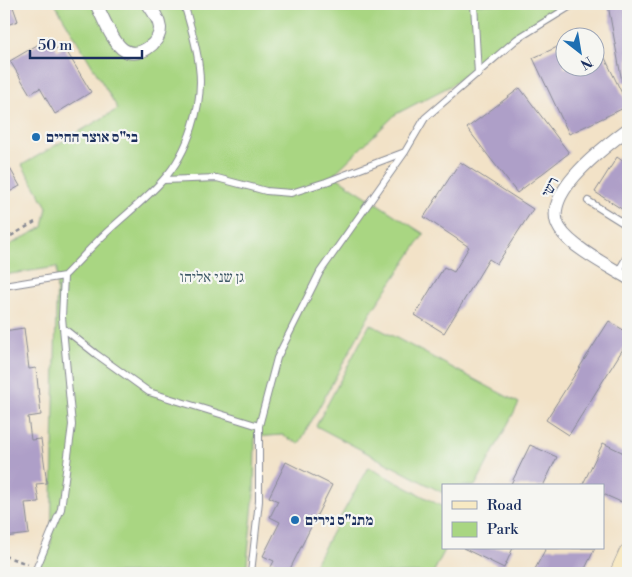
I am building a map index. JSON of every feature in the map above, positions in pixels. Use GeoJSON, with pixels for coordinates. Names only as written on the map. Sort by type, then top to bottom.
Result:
{"type":"FeatureCollection","features":[{"type":"Feature","properties":{"kind":"street"},"geometry":{"type":"LineString","coordinates":[[96,4],[117,44],[124,51],[135,53],[147,50],[155,41],[160,30],[158,20],[148,4]]}},
{"type":"Feature","properties":{"kind":"street","name":"רשי"},"geometry":{"type":"LineString","coordinates":[[623,275],[580,248],[565,236],[558,228],[555,215],[559,201],[570,180],[599,152],[628,129]]}},
{"type":"Feature","properties":{"kind":"street"},"geometry":{"type":"LineString","coordinates":[[619,573],[628,553]]}},
{"type":"Feature","properties":{"kind":"lane"},"geometry":{"type":"LineString","coordinates":[[4,286],[64,276],[103,236],[164,180],[185,146],[194,123],[198,99],[200,68],[184,4]]}},
{"type":"Feature","properties":{"kind":"lane"},"geometry":{"type":"LineString","coordinates":[[474,4],[478,74]]}},
{"type":"Feature","properties":{"kind":"lane"},"geometry":{"type":"LineString","coordinates":[[251,573],[259,501],[259,426],[277,358],[320,272],[405,152],[425,118],[517,39],[574,4]]}},
{"type":"Feature","properties":{"kind":"lane"},"geometry":{"type":"LineString","coordinates":[[164,180],[217,178],[266,191],[291,193],[405,152]]}},
{"type":"Feature","properties":{"kind":"lane"},"geometry":{"type":"LineString","coordinates":[[588,200],[628,226]]}},
{"type":"Feature","properties":{"kind":"lane"},"geometry":{"type":"LineString","coordinates":[[623,275],[628,255]]}},
{"type":"Feature","properties":{"kind":"lane"},"geometry":{"type":"LineString","coordinates":[[36,570],[61,509],[72,425],[62,317],[64,276]]}},
{"type":"Feature","properties":{"kind":"lane"},"geometry":{"type":"LineString","coordinates":[[64,328],[96,354],[149,392],[259,426]]}},
{"type":"Feature","properties":{"kind":"path"},"geometry":{"type":"LineString","coordinates":[[4,240],[35,222]]}},
{"type":"Feature","properties":{"kind":"path"},"geometry":{"type":"LineString","coordinates":[[4,556],[36,570]]}},
{"type":"Feature","properties":{"kind":"green space","name":"גן שני אליהו"},"geometry":{"type":"Polygon","coordinates":[[[55,4],[568,4],[504,42],[452,85],[396,114],[333,175],[424,234],[370,314],[299,444],[282,435],[255,437],[254,493],[246,573],[36,573],[51,544],[57,267],[4,275],[4,248],[43,227],[47,207],[22,165],[118,109],[55,4]]]}},
{"type":"Feature","properties":{"kind":"green space"},"geometry":{"type":"Polygon","coordinates":[[[370,324],[519,403],[476,484],[442,484],[442,492],[316,426],[370,324]]]}},
{"type":"Feature","properties":{"kind":"green space"},"geometry":{"type":"Polygon","coordinates":[[[368,467],[442,506],[442,550],[445,550],[433,573],[310,573],[368,467]]]}},
{"type":"Feature","properties":{"kind":"building"},"geometry":{"type":"Polygon","coordinates":[[[4,4],[12,4],[18,21],[4,26],[4,4]]]}},
{"type":"Feature","properties":{"kind":"building"},"geometry":{"type":"Polygon","coordinates":[[[628,4],[628,82],[622,82],[608,5],[628,4]]]}},
{"type":"Feature","properties":{"kind":"building"},"geometry":{"type":"Polygon","coordinates":[[[49,38],[58,51],[64,47],[91,92],[55,114],[40,88],[30,94],[10,61],[49,38]]]}},
{"type":"Feature","properties":{"kind":"building"},"geometry":{"type":"Polygon","coordinates":[[[554,49],[554,78],[604,78],[604,56],[628,106],[569,134],[533,58],[554,49]]]}},
{"type":"Feature","properties":{"kind":"building"},"geometry":{"type":"Polygon","coordinates":[[[520,88],[569,153],[517,193],[467,128],[520,88]]]}},
{"type":"Feature","properties":{"kind":"building"},"geometry":{"type":"Polygon","coordinates":[[[617,157],[628,165],[628,213],[595,192],[617,157]]]}},
{"type":"Feature","properties":{"kind":"building"},"geometry":{"type":"Polygon","coordinates":[[[4,158],[20,186],[4,195],[4,158]]]}},
{"type":"Feature","properties":{"kind":"building"},"geometry":{"type":"Polygon","coordinates":[[[460,162],[533,209],[497,264],[489,259],[444,333],[415,315],[444,267],[454,272],[469,247],[424,217],[460,162]]]}},
{"type":"Feature","properties":{"kind":"building"},"geometry":{"type":"Polygon","coordinates":[[[609,321],[628,333],[628,341],[569,435],[546,420],[609,321]]]}},
{"type":"Feature","properties":{"kind":"building"},"geometry":{"type":"Polygon","coordinates":[[[24,328],[29,369],[36,368],[41,415],[28,417],[31,440],[41,439],[47,483],[36,484],[39,502],[25,503],[29,534],[5,537],[4,331],[24,328]]]}},
{"type":"Feature","properties":{"kind":"building"},"geometry":{"type":"Polygon","coordinates":[[[603,443],[628,455],[628,488],[621,502],[604,494],[604,484],[583,484],[603,443]]]}},
{"type":"Feature","properties":{"kind":"building"},"geometry":{"type":"Polygon","coordinates":[[[530,445],[557,457],[544,484],[511,484],[530,445]]]}},
{"type":"Feature","properties":{"kind":"building","name":"מתנ\"ס נירים"},"geometry":{"type":"Polygon","coordinates":[[[286,462],[332,485],[288,573],[268,573],[274,561],[263,556],[280,522],[270,517],[278,501],[269,497],[286,462]]]}},
{"type":"Feature","properties":{"kind":"building"},"geometry":{"type":"Polygon","coordinates":[[[467,550],[512,550],[504,568],[467,550]]]}},
{"type":"Feature","properties":{"kind":"building"},"geometry":{"type":"Polygon","coordinates":[[[545,550],[594,550],[583,573],[533,573],[545,550]]]}},
{"type":"Feature","properties":{"kind":"place","name":"בי\"ס אוצר החיים"},"geometry":{"type":"Point","coordinates":[36,137]}},
{"type":"Feature","properties":{"kind":"place","name":"מתנ\"ס נירים"},"geometry":{"type":"Point","coordinates":[295,520]}}]}
